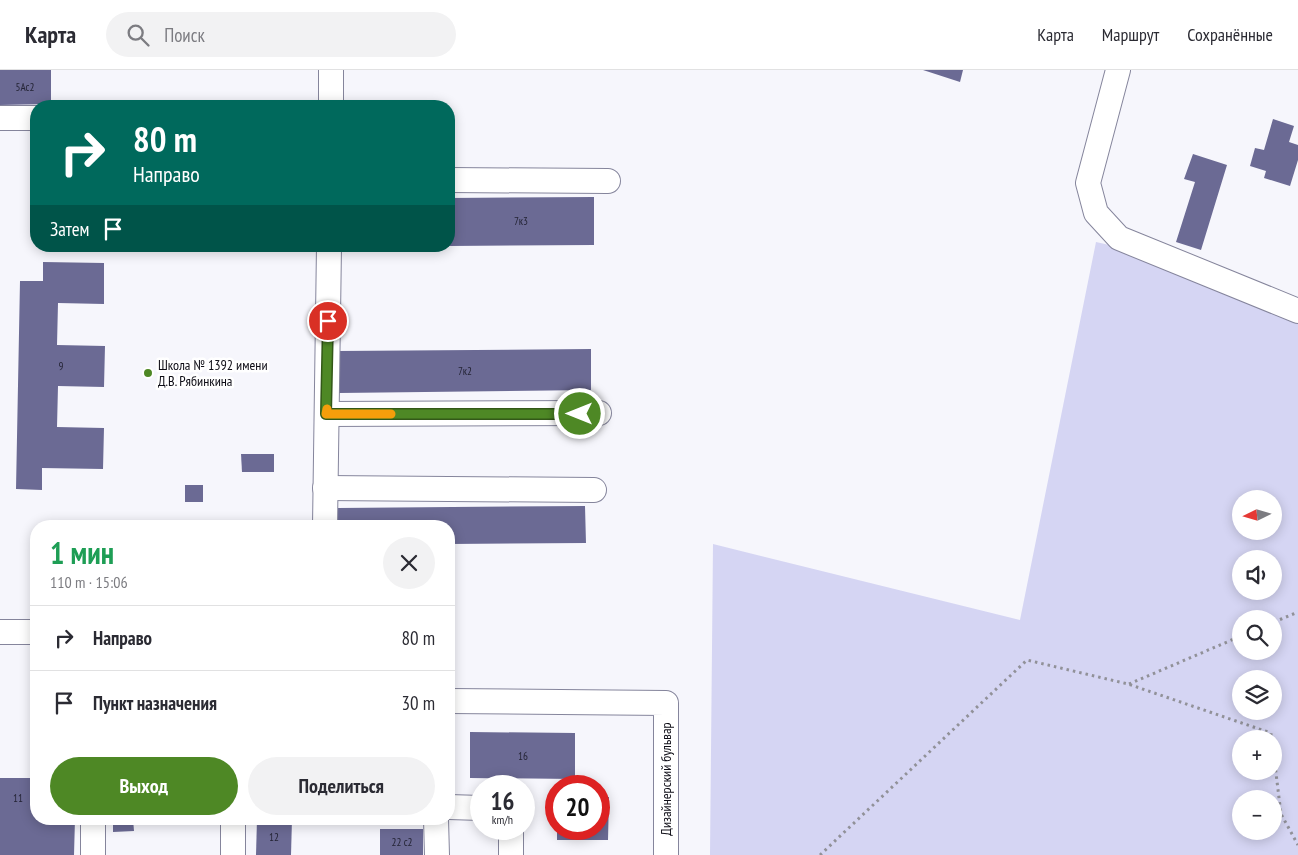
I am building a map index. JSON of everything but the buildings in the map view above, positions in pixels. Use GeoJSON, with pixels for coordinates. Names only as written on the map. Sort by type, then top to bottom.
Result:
{"type":"FeatureCollection","features":[{"type":"Feature","properties":{"kind":"street"},"geometry":{"type":"LineString","coordinates":[[331,70],[331,100]]}},
{"type":"Feature","properties":{"kind":"street"},"geometry":{"type":"LineString","coordinates":[[1118,70],[1088,183],[1096,213],[1119,238],[1298,311]]}},
{"type":"Feature","properties":{"kind":"street"},"geometry":{"type":"LineString","coordinates":[[0,118],[30,118]]}},
{"type":"Feature","properties":{"kind":"street"},"geometry":{"type":"LineString","coordinates":[[455,180],[608,181]]}},
{"type":"Feature","properties":{"kind":"street"},"geometry":{"type":"LineString","coordinates":[[325,520],[329,252]]}},
{"type":"Feature","properties":{"kind":"street"},"geometry":{"type":"LineString","coordinates":[[326,414],[599,413]]}},
{"type":"Feature","properties":{"kind":"street"},"geometry":{"type":"LineString","coordinates":[[325,488],[594,490]]}},
{"type":"Feature","properties":{"kind":"street"},"geometry":{"type":"LineString","coordinates":[[0,632],[30,632]]}},
{"type":"Feature","properties":{"kind":"street","name":"Дизайнерский бульвар"},"geometry":{"type":"LineString","coordinates":[[455,701],[666,702],[666,855]]}},
{"type":"Feature","properties":{"kind":"street"},"geometry":{"type":"LineString","coordinates":[[455,807],[470,808]]}},
{"type":"Feature","properties":{"kind":"street"},"geometry":{"type":"LineString","coordinates":[[93,825],[93,855]]}},
{"type":"Feature","properties":{"kind":"street"},"geometry":{"type":"LineString","coordinates":[[233,825],[233,855]]}},
{"type":"Feature","properties":{"kind":"street"},"geometry":{"type":"LineString","coordinates":[[436,825],[437,855]]}},
{"type":"Feature","properties":{"kind":"street"},"geometry":{"type":"LineString","coordinates":[[511,840],[511,855]]}},
{"type":"Feature","properties":{"kind":"path"},"geometry":{"type":"LineString","coordinates":[[1282,619],[1298,612]]}},
{"type":"Feature","properties":{"kind":"path"},"geometry":{"type":"LineString","coordinates":[[1128,684],[1232,640]]}},
{"type":"Feature","properties":{"kind":"path"},"geometry":{"type":"LineString","coordinates":[[820,855],[1026,660],[1128,684],[1262,730]]}},
{"type":"Feature","properties":{"kind":"path"},"geometry":{"type":"LineString","coordinates":[[1277,780],[1282,814],[1298,846]]}},
{"type":"Feature","properties":{"kind":"shaded area"},"geometry":{"type":"Polygon","coordinates":[[[1096,242],[1145,253],[1298,309],[1298,855],[710,855],[713,544],[1020,620],[1096,242]]]}},
{"type":"Feature","properties":{"kind":"slow traffic"},"geometry":{"type":"LineString","coordinates":[[327,409],[326,414],[391,414]]}},
{"type":"Feature","properties":{"kind":"place","name":"Школа № 1392 имени Д.В. Рябинкина"},"geometry":{"type":"Point","coordinates":[148,373]}},
{"type":"Feature","properties":{"kind":"route"},"geometry":{"type":"LineString","coordinates":[[328,321],[326,414],[580,414]]}}]}
